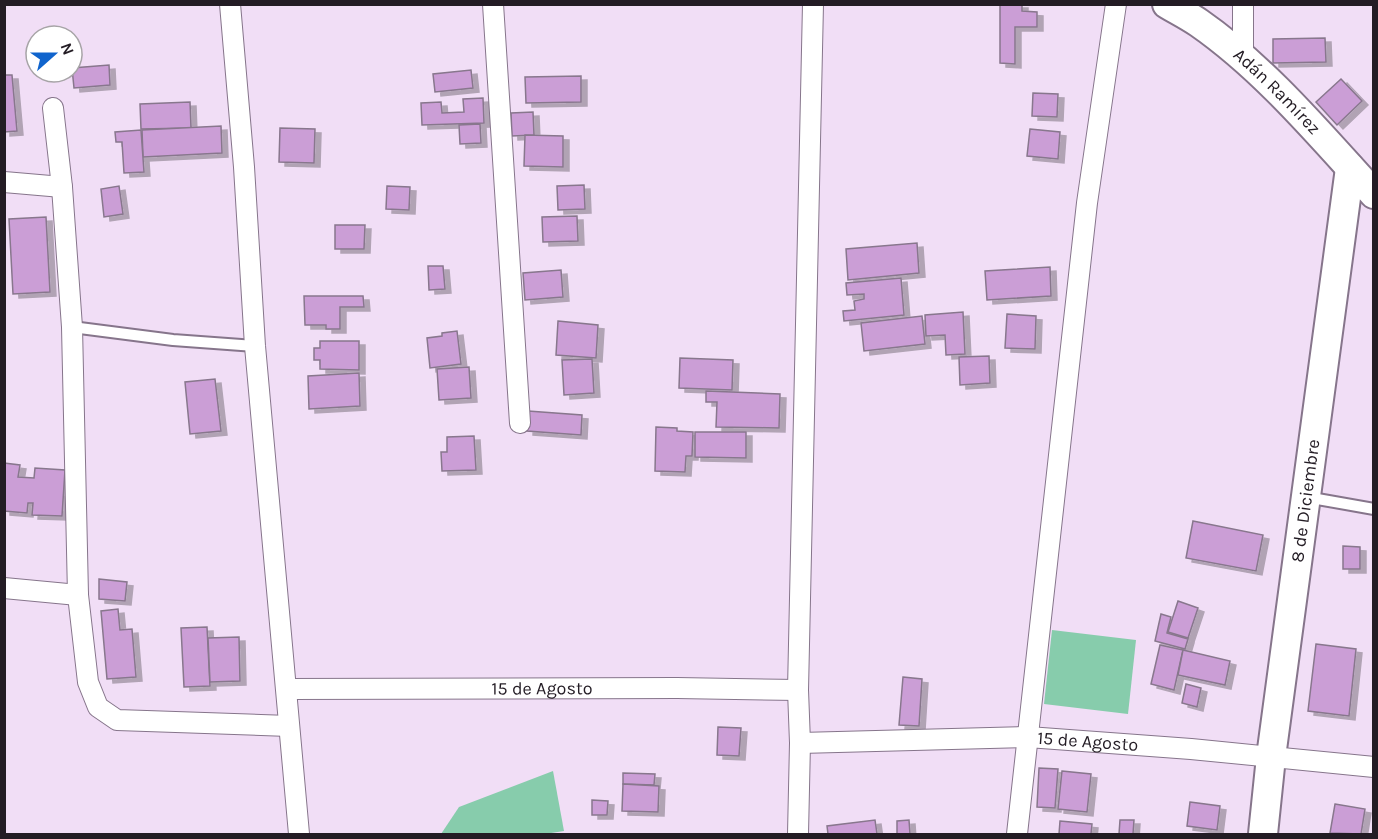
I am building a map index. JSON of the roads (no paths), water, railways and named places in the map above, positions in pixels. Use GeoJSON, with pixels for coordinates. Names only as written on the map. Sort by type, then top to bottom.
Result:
{"type":"FeatureCollection","features":[{"type":"Feature","properties":{"kind":"street"},"geometry":{"type":"LineString","coordinates":[[230,4],[244,167],[255,346],[299,834]]}},
{"type":"Feature","properties":{"kind":"street"},"geometry":{"type":"LineString","coordinates":[[493,4],[520,423]]}},
{"type":"Feature","properties":{"kind":"street"},"geometry":{"type":"LineString","coordinates":[[798,834],[800,743],[798,690],[813,4]]}},
{"type":"Feature","properties":{"kind":"street"},"geometry":{"type":"LineString","coordinates":[[1017,834],[1088,203],[1116,4]]}},
{"type":"Feature","properties":{"kind":"street","name":"Adán Ramírez"},"geometry":{"type":"LineString","coordinates":[[1167,4],[1198,22],[1243,59],[1299,111],[1374,194]]}},
{"type":"Feature","properties":{"kind":"street"},"geometry":{"type":"LineString","coordinates":[[1243,4],[1243,59]]}},
{"type":"Feature","properties":{"kind":"street"},"geometry":{"type":"LineString","coordinates":[[53,108],[62,187],[72,327],[78,595],[88,682],[98,707],[117,720],[289,726]]}},
{"type":"Feature","properties":{"kind":"street","name":"8 de Diciembre"},"geometry":{"type":"LineString","coordinates":[[1263,834],[1271,757],[1350,168]]}},
{"type":"Feature","properties":{"kind":"street"},"geometry":{"type":"LineString","coordinates":[[4,182],[62,187]]}},
{"type":"Feature","properties":{"kind":"street"},"geometry":{"type":"LineString","coordinates":[[4,588],[78,595]]}},
{"type":"Feature","properties":{"kind":"street","name":"15 de Agosto"},"geometry":{"type":"LineString","coordinates":[[287,689],[798,690]]}},
{"type":"Feature","properties":{"kind":"street","name":"15 de Agosto"},"geometry":{"type":"LineString","coordinates":[[800,743],[1028,737],[1374,767]]}},
{"type":"Feature","properties":{"kind":"lane"},"geometry":{"type":"LineString","coordinates":[[72,327],[173,340],[255,346]]}},
{"type":"Feature","properties":{"kind":"lane"},"geometry":{"type":"LineString","coordinates":[[1306,497],[1374,509]]}}]}
